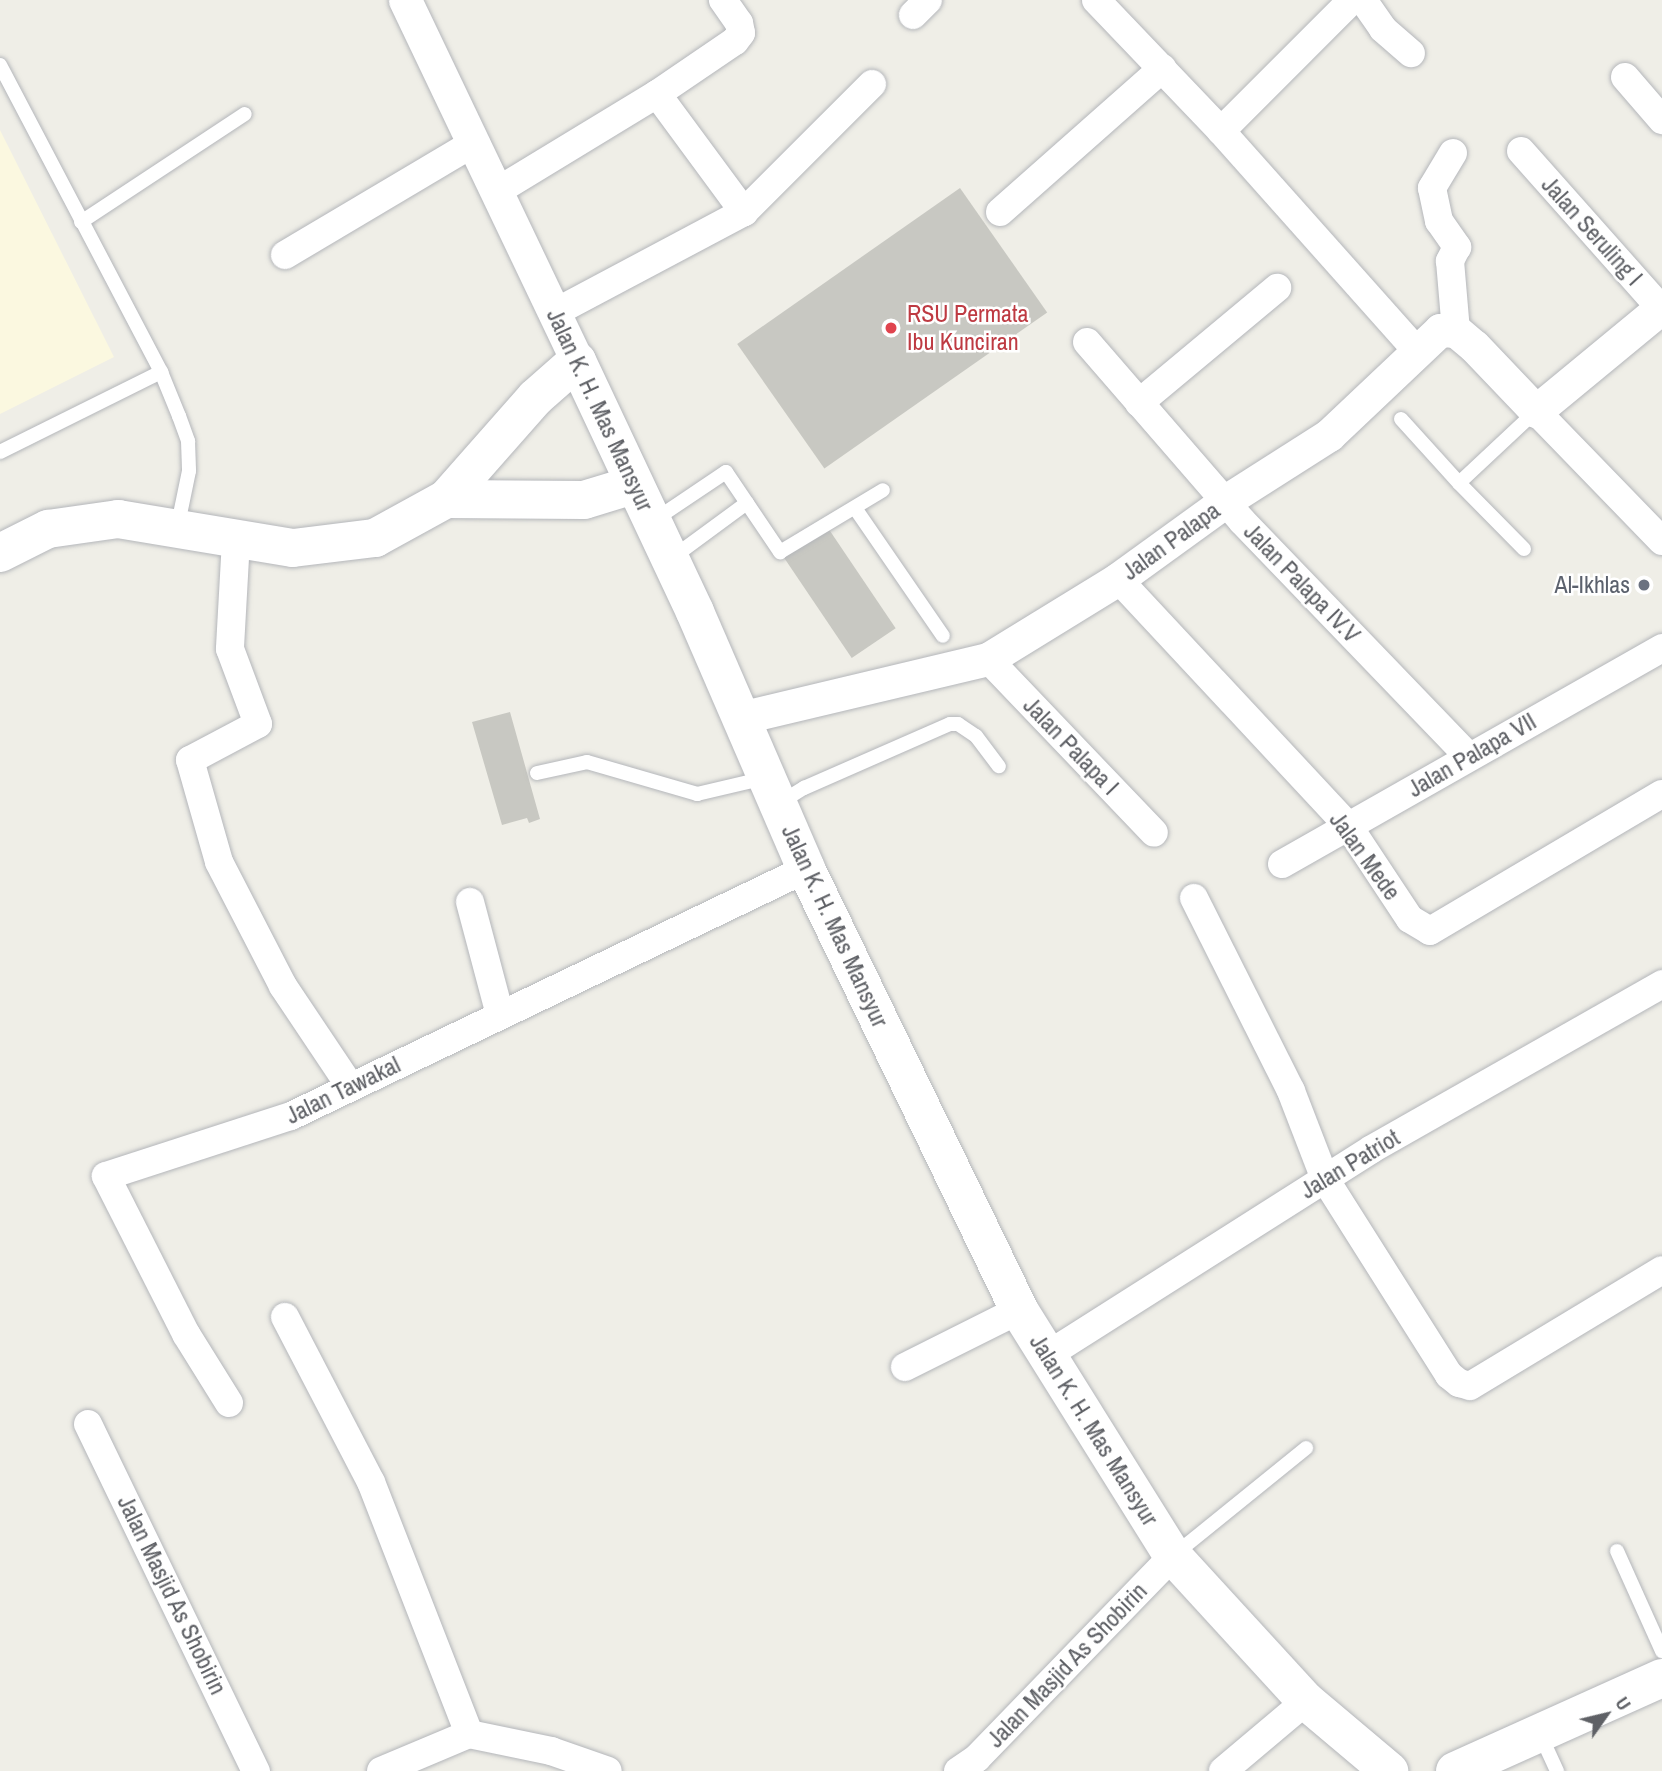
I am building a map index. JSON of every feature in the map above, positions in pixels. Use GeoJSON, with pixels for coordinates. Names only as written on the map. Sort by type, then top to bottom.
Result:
{"type":"FeatureCollection","features":[{"type":"Feature","properties":{"kind":"main road","name":"Jalan K. H. Mas Mansyur"},"geometry":{"type":"LineString","coordinates":[[577,361],[670,559],[806,869],[1019,1310],[1173,1556],[1306,1701],[1389,1771]]}},
{"type":"Feature","properties":{"kind":"main road"},"geometry":{"type":"LineString","coordinates":[[0,553],[48,529],[118,519],[177,532],[293,548],[375,538],[446,499],[534,398],[577,361]]}},
{"type":"Feature","properties":{"kind":"main road"},"geometry":{"type":"LineString","coordinates":[[446,499],[584,500],[634,485]]}},
{"type":"Feature","properties":{"kind":"main road"},"geometry":{"type":"LineString","coordinates":[[1455,1771],[1662,1678]]}},
{"type":"Feature","properties":{"kind":"street","name":"Jalan K. H. Mas Mansyur"},"geometry":{"type":"LineString","coordinates":[[405,0],[499,190],[577,361]]}},
{"type":"Feature","properties":{"kind":"street"},"geometry":{"type":"LineString","coordinates":[[499,190],[657,94],[741,33],[723,0]]}},
{"type":"Feature","properties":{"kind":"street"},"geometry":{"type":"LineString","coordinates":[[1096,0],[1221,131],[1418,352]]}},
{"type":"Feature","properties":{"kind":"street"},"geometry":{"type":"LineString","coordinates":[[1221,131],[1352,0]]}},
{"type":"Feature","properties":{"kind":"street"},"geometry":{"type":"LineString","coordinates":[[1363,0],[1383,29],[1411,53]]}},
{"type":"Feature","properties":{"kind":"street"},"geometry":{"type":"LineString","coordinates":[[1000,212],[1163,68]]}},
{"type":"Feature","properties":{"kind":"street"},"geometry":{"type":"LineString","coordinates":[[1625,77],[1662,120]]}},
{"type":"Feature","properties":{"kind":"street"},"geometry":{"type":"LineString","coordinates":[[554,313],[744,212],[872,84]]}},
{"type":"Feature","properties":{"kind":"street"},"geometry":{"type":"LineString","coordinates":[[657,94],[744,212]]}},
{"type":"Feature","properties":{"kind":"street"},"geometry":{"type":"LineString","coordinates":[[285,255],[475,142]]}},
{"type":"Feature","properties":{"kind":"street","name":"Jalan Seruling I"},"geometry":{"type":"LineString","coordinates":[[1521,151],[1661,309]]}},
{"type":"Feature","properties":{"kind":"street"},"geometry":{"type":"LineString","coordinates":[[1453,153],[1432,188],[1439,221],[1457,247],[1450,261],[1456,331],[1662,541]]}},
{"type":"Feature","properties":{"kind":"street"},"geometry":{"type":"LineString","coordinates":[[1139,403],[1278,288]]}},
{"type":"Feature","properties":{"kind":"street"},"geometry":{"type":"LineString","coordinates":[[1536,411],[1661,309]]}},
{"type":"Feature","properties":{"kind":"street","name":"Jalan Palapa"},"geometry":{"type":"LineString","coordinates":[[740,718],[988,659],[1118,579],[1227,500],[1329,435],[1440,330],[1456,331]]}},
{"type":"Feature","properties":{"kind":"street","name":"Jalan Palapa IV.V"},"geometry":{"type":"LineString","coordinates":[[1087,342],[1227,500],[1468,756]]}},
{"type":"Feature","properties":{"kind":"street"},"geometry":{"type":"LineString","coordinates":[[236,540],[230,649],[258,724],[190,760],[219,862],[283,986],[350,1086]]}},
{"type":"Feature","properties":{"kind":"street","name":"Jalan Mede"},"geometry":{"type":"LineString","coordinates":[[1118,579],[1349,827],[1410,919],[1430,931],[1662,794]]}},
{"type":"Feature","properties":{"kind":"street","name":"Jalan Palapa VII"},"geometry":{"type":"LineString","coordinates":[[1282,864],[1662,648]]}},
{"type":"Feature","properties":{"kind":"street","name":"Jalan Palapa I"},"geometry":{"type":"LineString","coordinates":[[988,659],[1154,833]]}},
{"type":"Feature","properties":{"kind":"street","name":"Jalan Tawakal"},"geometry":{"type":"LineString","coordinates":[[229,1403],[186,1334],[106,1176],[248,1132],[806,869]]}},
{"type":"Feature","properties":{"kind":"street"},"geometry":{"type":"LineString","coordinates":[[1194,898],[1291,1091],[1325,1179],[1449,1375],[1463,1386],[1662,1270]]}},
{"type":"Feature","properties":{"kind":"street"},"geometry":{"type":"LineString","coordinates":[[470,902],[500,1015]]}},
{"type":"Feature","properties":{"kind":"street","name":"Jalan Patriot"},"geometry":{"type":"LineString","coordinates":[[1046,1356],[1325,1179],[1662,984]]}},
{"type":"Feature","properties":{"kind":"street"},"geometry":{"type":"LineString","coordinates":[[905,1367],[1019,1310]]}},
{"type":"Feature","properties":{"kind":"street"},"geometry":{"type":"LineString","coordinates":[[285,1317],[371,1482],[469,1734]]}},
{"type":"Feature","properties":{"kind":"street","name":"Jalan Masjid As Shobirin"},"geometry":{"type":"LineString","coordinates":[[88,1424],[249,1770]]}},
{"type":"Feature","properties":{"kind":"street","name":"Jalan Masjid As Shobirin"},"geometry":{"type":"LineString","coordinates":[[958,1771],[977,1758],[1173,1556]]}},
{"type":"Feature","properties":{"kind":"street"},"geometry":{"type":"LineString","coordinates":[[1223,1771],[1306,1701]]}},
{"type":"Feature","properties":{"kind":"street"},"geometry":{"type":"LineString","coordinates":[[382,1771],[469,1734],[551,1751],[608,1771]]}},
{"type":"Feature","properties":{"kind":"lane"},"geometry":{"type":"LineString","coordinates":[[0,65],[161,372],[188,440],[189,471],[177,532]]}},
{"type":"Feature","properties":{"kind":"lane"},"geometry":{"type":"LineString","coordinates":[[81,222],[245,114]]}},
{"type":"Feature","properties":{"kind":"lane"},"geometry":{"type":"LineString","coordinates":[[0,452],[161,372]]}},
{"type":"Feature","properties":{"kind":"lane"},"geometry":{"type":"LineString","coordinates":[[1459,483],[1536,411]]}},
{"type":"Feature","properties":{"kind":"lane"},"geometry":{"type":"LineString","coordinates":[[1401,419],[1524,549]]}},
{"type":"Feature","properties":{"kind":"lane"},"geometry":{"type":"LineString","coordinates":[[652,522],[726,472],[780,552],[883,490]]}},
{"type":"Feature","properties":{"kind":"lane"},"geometry":{"type":"LineString","coordinates":[[670,559],[747,503]]}},
{"type":"Feature","properties":{"kind":"lane"},"geometry":{"type":"LineString","coordinates":[[855,508],[943,636]]}},
{"type":"Feature","properties":{"kind":"lane"},"geometry":{"type":"LineString","coordinates":[[537,774],[587,762],[697,794],[804,788],[950,724],[976,736],[999,766]]}},
{"type":"Feature","properties":{"kind":"lane"},"geometry":{"type":"LineString","coordinates":[[1173,1556],[1306,1448]]}},
{"type":"Feature","properties":{"kind":"lane"},"geometry":{"type":"LineString","coordinates":[[1617,1551],[1662,1651]]}},
{"type":"Feature","properties":{"kind":"lane"},"geometry":{"type":"LineString","coordinates":[[1539,1733],[1557,1771]]}},
{"type":"Feature","properties":{"kind":"shaded area"},"geometry":{"type":"Polygon","coordinates":[[[0,130],[114,357],[0,414],[0,130]]]}},
{"type":"Feature","properties":{"kind":"building","name":"RSU Permata Ibu Kunciran"},"geometry":{"type":"Polygon","coordinates":[[[960,188],[1047,313],[824,469],[737,344],[960,188]]]}},
{"type":"Feature","properties":{"kind":"building"},"geometry":{"type":"Polygon","coordinates":[[[828,528],[896,628],[852,658],[784,558],[828,528]]]}},
{"type":"Feature","properties":{"kind":"building"},"geometry":{"type":"Polygon","coordinates":[[[510,712],[540,819],[529,823],[527,818],[502,825],[472,722],[510,712]]]}},
{"type":"Feature","properties":{"kind":"place","name":"RSU Permata Ibu Kunciran"},"geometry":{"type":"Point","coordinates":[891,328]}},
{"type":"Feature","properties":{"kind":"place","name":"Al-Ikhlas"},"geometry":{"type":"Point","coordinates":[1644,585]}}]}
